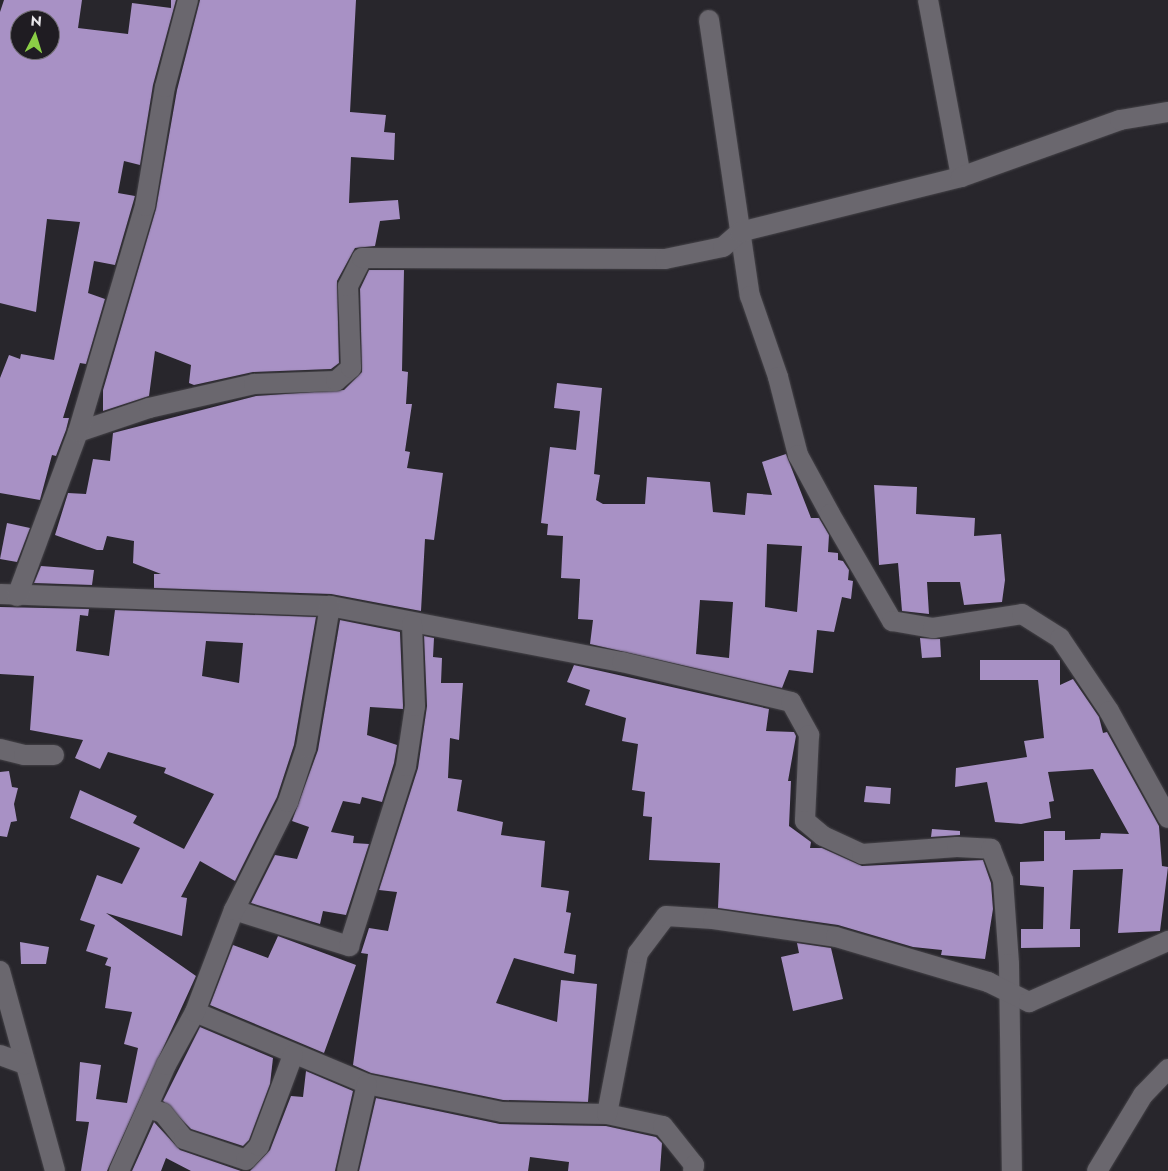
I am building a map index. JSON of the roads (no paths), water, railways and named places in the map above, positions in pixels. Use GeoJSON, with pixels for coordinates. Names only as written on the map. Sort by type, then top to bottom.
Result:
{"type":"FeatureCollection","features":[{"type":"Feature","properties":{"kind":"street"},"geometry":{"type":"LineString","coordinates":[[188,0],[165,87],[145,206],[78,432],[8,595],[330,606],[412,624],[622,662],[791,702],[809,736],[805,821],[823,836],[862,854],[956,847],[992,849],[1003,880],[1010,993],[1012,1171]]}},
{"type":"Feature","properties":{"kind":"street"},"geometry":{"type":"LineString","coordinates":[[928,0],[961,177]]}},
{"type":"Feature","properties":{"kind":"street"},"geometry":{"type":"LineString","coordinates":[[709,20],[750,296],[778,377],[798,455],[892,621],[932,628],[1022,614],[1060,638],[1109,711],[1168,818]]}},
{"type":"Feature","properties":{"kind":"street"},"geometry":{"type":"LineString","coordinates":[[78,432],[149,408],[245,386],[336,382],[351,368],[348,286],[362,258],[665,259],[723,247],[740,232],[961,177],[1120,120],[1168,112]]}},
{"type":"Feature","properties":{"kind":"street"},"geometry":{"type":"LineString","coordinates":[[119,1171],[166,1065],[195,1012],[234,910],[288,802],[306,748],[330,606]]}},
{"type":"Feature","properties":{"kind":"street"},"geometry":{"type":"LineString","coordinates":[[234,910],[349,946],[406,766],[415,706],[412,624]]}},
{"type":"Feature","properties":{"kind":"street"},"geometry":{"type":"LineString","coordinates":[[0,749],[24,755],[54,755]]}},
{"type":"Feature","properties":{"kind":"street"},"geometry":{"type":"LineString","coordinates":[[607,1114],[638,953],[666,916],[713,918],[836,937],[988,982],[1029,1002],[1078,984],[1168,941]]}},
{"type":"Feature","properties":{"kind":"street"},"geometry":{"type":"LineString","coordinates":[[0,971],[55,1171]]}},
{"type":"Feature","properties":{"kind":"street"},"geometry":{"type":"LineString","coordinates":[[195,1012],[293,1055],[367,1084],[502,1112],[607,1114],[663,1126],[694,1165],[693,1171]]}},
{"type":"Feature","properties":{"kind":"street"},"geometry":{"type":"LineString","coordinates":[[0,1055],[25,1064]]}},
{"type":"Feature","properties":{"kind":"street"},"geometry":{"type":"LineString","coordinates":[[148,1108],[163,1113],[184,1139],[246,1160],[259,1146],[293,1055]]}},
{"type":"Feature","properties":{"kind":"street"},"geometry":{"type":"LineString","coordinates":[[1097,1171],[1142,1096],[1168,1068]]}},
{"type":"Feature","properties":{"kind":"street"},"geometry":{"type":"LineString","coordinates":[[347,1171],[367,1084]]}}]}
